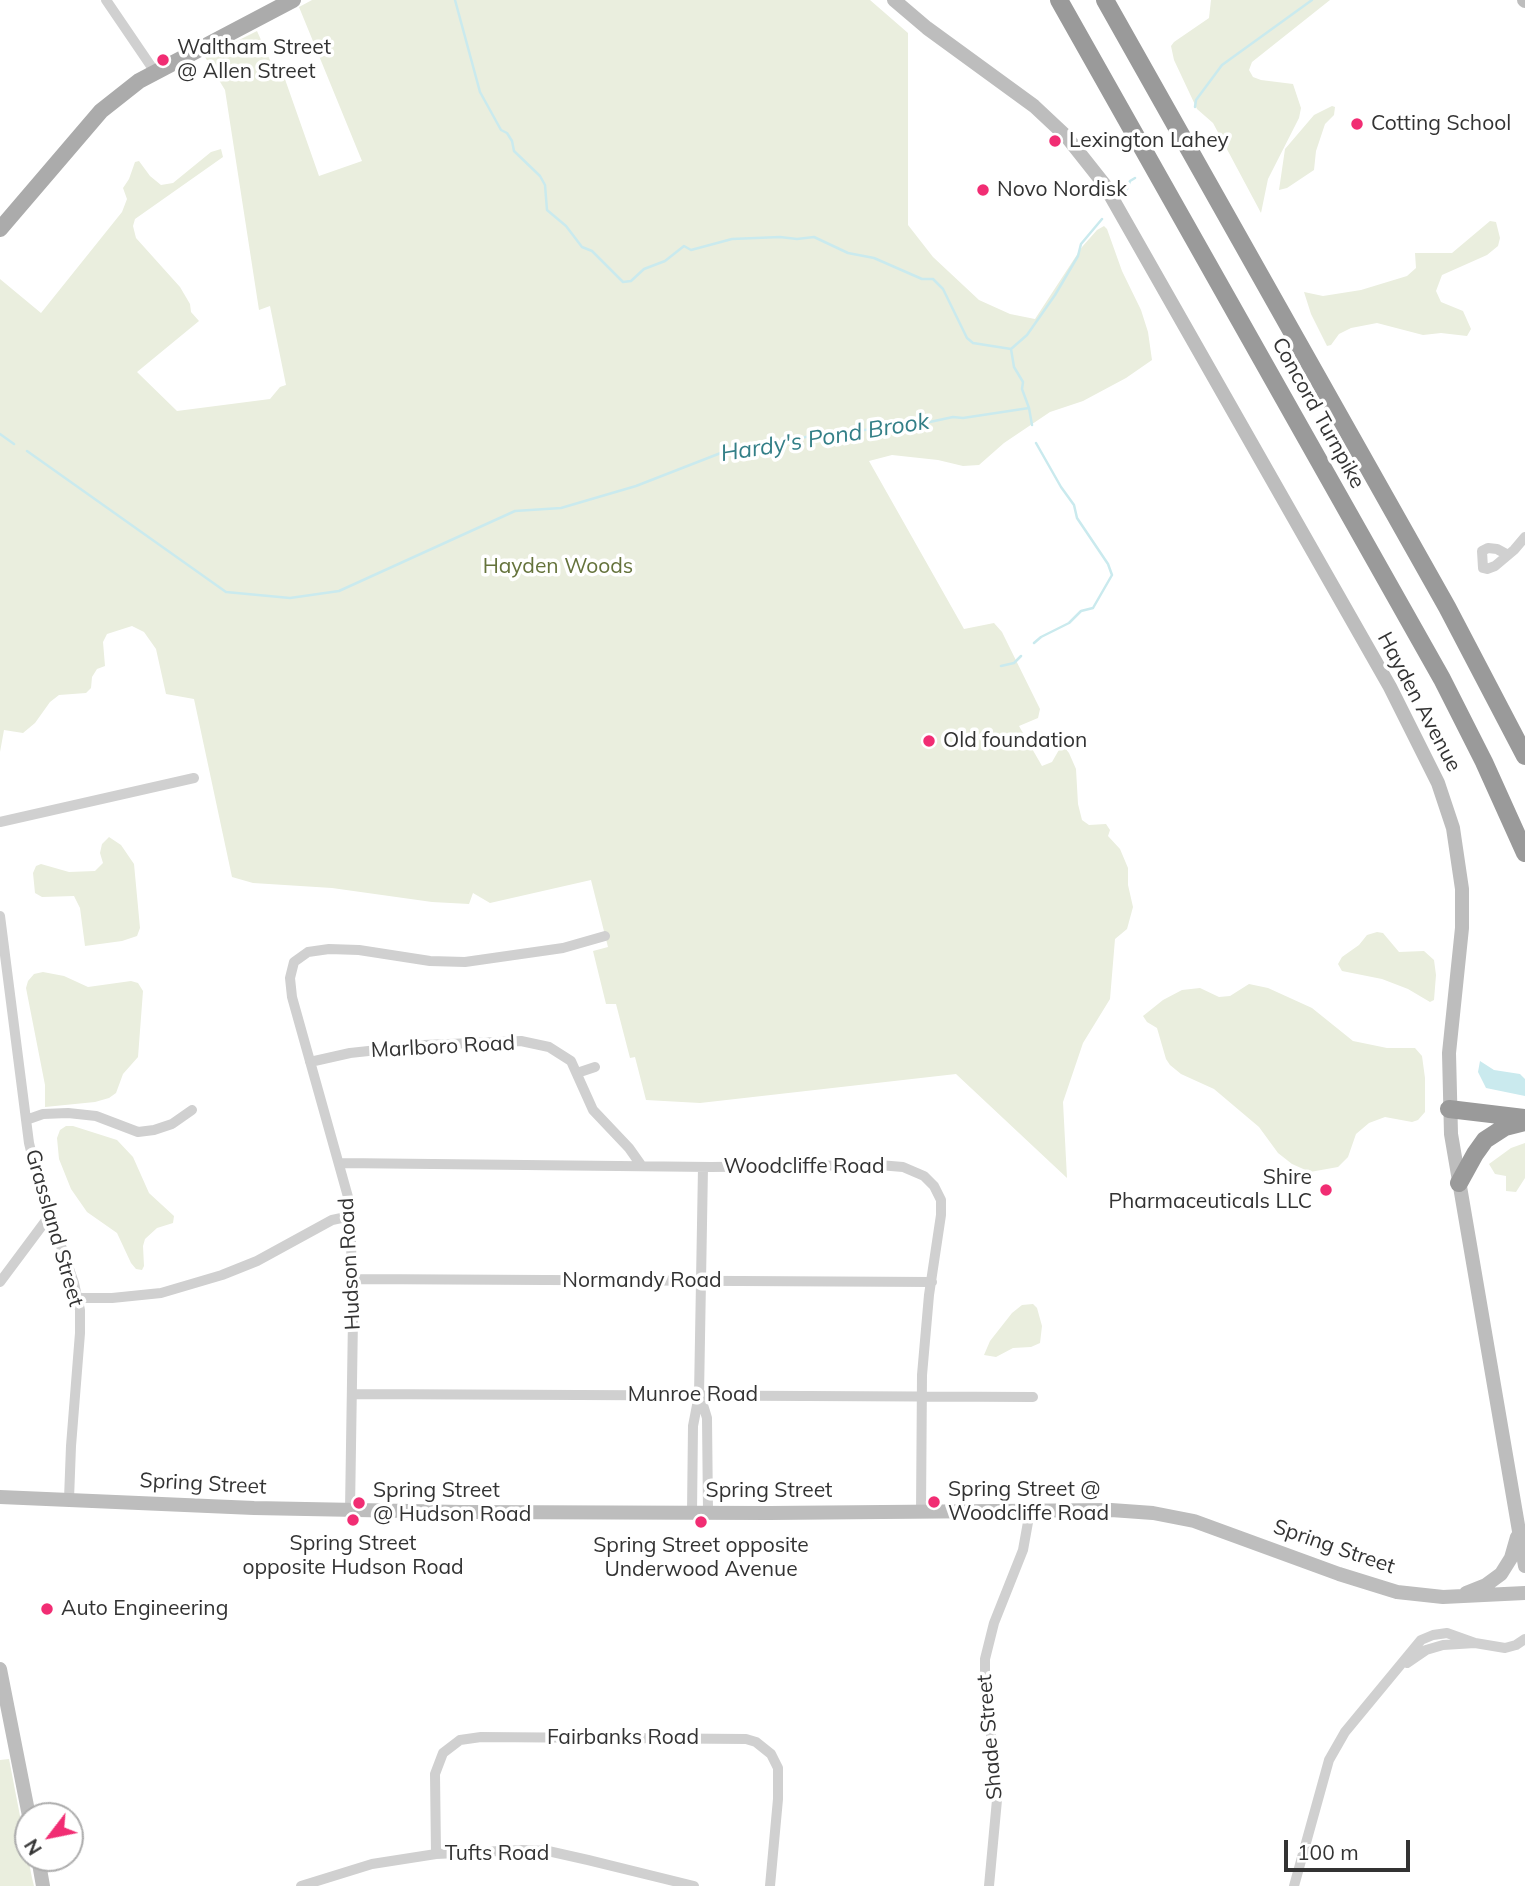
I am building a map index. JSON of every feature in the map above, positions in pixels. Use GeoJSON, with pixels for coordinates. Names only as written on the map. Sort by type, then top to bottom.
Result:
{"type":"FeatureCollection","features":[{"type":"Feature","properties":{"kind":"highway","name":"Concord Turnpike"},"geometry":{"type":"LineString","coordinates":[[1059,0],[1442,679],[1489,771],[1525,853]]}},
{"type":"Feature","properties":{"kind":"highway","name":"Concord Turnpike"},"geometry":{"type":"LineString","coordinates":[[1105,0],[1437,589],[1525,756]]}},
{"type":"Feature","properties":{"kind":"highway"},"geometry":{"type":"LineString","coordinates":[[1449,1109],[1525,1120]]}},
{"type":"Feature","properties":{"kind":"highway"},"geometry":{"type":"LineString","coordinates":[[1459,1183],[1485,1140],[1525,1120]]}},
{"type":"Feature","properties":{"kind":"main road"},"geometry":{"type":"LineString","coordinates":[[0,229],[101,111],[139,81],[293,0]]}},
{"type":"Feature","properties":{"kind":"main road","name":"Hayden Avenue"},"geometry":{"type":"LineString","coordinates":[[899,3],[1034,106],[1066,136],[1100,178],[1127,221],[1381,672],[1427,759],[1451,821],[1462,883],[1462,928],[1449,1053],[1449,1109],[1459,1183],[1525,1566]]}},
{"type":"Feature","properties":{"kind":"main road","name":"Spring Street"},"geometry":{"type":"LineString","coordinates":[[0,1497],[350,1510],[1101,1510],[1178,1517],[1230,1532],[1373,1586],[1413,1595],[1451,1597],[1525,1593]]}},
{"type":"Feature","properties":{"kind":"main road"},"geometry":{"type":"LineString","coordinates":[[1451,1597],[1482,1587],[1501,1574],[1514,1550],[1518,1525]]}},
{"type":"Feature","properties":{"kind":"main road"},"geometry":{"type":"LineString","coordinates":[[0,1669],[26,1802]]}},
{"type":"Feature","properties":{"kind":"street"},"geometry":{"type":"LineString","coordinates":[[106,0],[155,72]]}},
{"type":"Feature","properties":{"kind":"street"},"geometry":{"type":"LineString","coordinates":[[1508,555],[1525,537]]}},
{"type":"Feature","properties":{"kind":"street"},"geometry":{"type":"LineString","coordinates":[[0,822],[194,778]]}},
{"type":"Feature","properties":{"kind":"street","name":"Grassland Street"},"geometry":{"type":"LineString","coordinates":[[0,916],[26,1120],[39,1183],[77,1298],[80,1334],[69,1499]]}},
{"type":"Feature","properties":{"kind":"street","name":"Hudson Road"},"geometry":{"type":"LineString","coordinates":[[350,1510],[353,1279],[350,1204],[290,984],[294,962],[308,952],[329,949],[359,950],[430,961],[465,962],[563,948],[605,936]]}},
{"type":"Feature","properties":{"kind":"street","name":"Marlboro Road"},"geometry":{"type":"LineString","coordinates":[[310,1062],[374,1050],[520,1041],[550,1047],[565,1056],[577,1073],[593,1110],[629,1148],[641,1165]]}},
{"type":"Feature","properties":{"kind":"street"},"geometry":{"type":"LineString","coordinates":[[577,1073],[595,1067]]}},
{"type":"Feature","properties":{"kind":"street"},"geometry":{"type":"LineString","coordinates":[[26,1120],[43,1114],[96,1116],[138,1132],[172,1124],[192,1110]]}},
{"type":"Feature","properties":{"kind":"street","name":"Woodcliffe Road"},"geometry":{"type":"LineString","coordinates":[[340,1163],[703,1167],[878,1165],[903,1167],[924,1176],[941,1199],[942,1215],[932,1282],[921,1396],[921,1512]]}},
{"type":"Feature","properties":{"kind":"street"},"geometry":{"type":"LineString","coordinates":[[692,1512],[693,1426],[699,1395],[703,1167]]}},
{"type":"Feature","properties":{"kind":"street"},"geometry":{"type":"LineString","coordinates":[[0,1282],[50,1215]]}},
{"type":"Feature","properties":{"kind":"street"},"geometry":{"type":"LineString","coordinates":[[77,1298],[161,1293],[222,1276],[257,1261],[332,1220],[351,1216]]}},
{"type":"Feature","properties":{"kind":"street","name":"Normandy Road"},"geometry":{"type":"LineString","coordinates":[[353,1279],[932,1282]]}},
{"type":"Feature","properties":{"kind":"street","name":"Munroe Road"},"geometry":{"type":"LineString","coordinates":[[352,1394],[1033,1397]]}},
{"type":"Feature","properties":{"kind":"street"},"geometry":{"type":"LineString","coordinates":[[699,1395],[707,1418],[708,1512]]}},
{"type":"Feature","properties":{"kind":"street","name":"Shade Street"},"geometry":{"type":"LineString","coordinates":[[989,1886],[998,1788],[985,1689],[985,1659],[994,1623],[1023,1550],[1030,1511]]}},
{"type":"Feature","properties":{"kind":"street"},"geometry":{"type":"LineString","coordinates":[[1294,1886],[1332,1750],[1400,1667],[1435,1647],[1475,1643],[1504,1648],[1525,1639]]}},
{"type":"Feature","properties":{"kind":"street","name":"Fairbanks Road"},"geometry":{"type":"LineString","coordinates":[[436,1854],[435,1774],[443,1753],[460,1740],[481,1737],[746,1739],[756,1742],[771,1754],[778,1768],[778,1800],[770,1886]]}},
{"type":"Feature","properties":{"kind":"street","name":"Tufts Road"},"geometry":{"type":"LineString","coordinates":[[301,1886],[361,1867],[472,1850],[548,1852],[694,1886]]}},
{"type":"Feature","properties":{"kind":"green space","name":"Hayden Woods"},"geometry":{"type":"Polygon","coordinates":[[[312,0],[870,0],[908,33],[908,225],[933,257],[979,300],[1010,314],[1035,319],[1082,247],[1097,230],[1104,226],[1107,229],[1122,271],[1141,310],[1148,332],[1152,360],[1126,378],[1083,401],[1050,412],[1004,443],[979,465],[963,466],[938,460],[892,455],[869,461],[964,629],[994,623],[1002,632],[1040,709],[1038,718],[1019,726],[1042,766],[1052,762],[1060,748],[1065,748],[1069,753],[1076,769],[1078,804],[1082,820],[1089,825],[1106,824],[1110,830],[1108,836],[1120,849],[1128,868],[1128,885],[1133,907],[1127,929],[1115,939],[1110,999],[1083,1043],[1063,1102],[1067,1178],[956,1074],[700,1103],[646,1100],[635,1057],[630,1058],[616,1004],[606,1004],[593,951],[608,947],[591,880],[490,903],[473,893],[469,904],[432,902],[332,888],[253,883],[232,877],[194,699],[166,694],[156,649],[144,632],[132,626],[107,634],[103,642],[105,666],[97,669],[92,677],[91,688],[86,693],[59,695],[23,733],[4,730],[0,752],[0,279],[41,313],[122,212],[127,199],[123,188],[135,162],[139,161],[161,185],[173,183],[211,152],[221,149],[223,157],[135,219],[133,226],[136,238],[180,287],[190,304],[191,312],[199,321],[137,372],[177,411],[270,399],[280,387],[286,385],[270,306],[259,310],[225,90],[205,57],[257,31],[273,67],[280,65],[319,176],[362,161],[299,7],[312,0]]]}},
{"type":"Feature","properties":{"kind":"green space"},"geometry":{"type":"Polygon","coordinates":[[[1211,0],[1330,0],[1252,62],[1249,70],[1253,77],[1261,80],[1293,84],[1301,108],[1299,118],[1268,179],[1261,213],[1213,123],[1197,109],[1174,60],[1171,46],[1209,18],[1211,0]]]}},
{"type":"Feature","properties":{"kind":"green space"},"geometry":{"type":"Polygon","coordinates":[[[1335,107],[1334,115],[1325,124],[1316,151],[1314,170],[1287,188],[1279,190],[1285,149],[1314,115],[1335,107]]]}},
{"type":"Feature","properties":{"kind":"green space"},"geometry":{"type":"Polygon","coordinates":[[[1490,221],[1496,222],[1500,238],[1498,246],[1487,255],[1442,275],[1436,291],[1441,302],[1463,311],[1471,329],[1467,336],[1441,333],[1423,335],[1377,323],[1351,328],[1339,334],[1331,345],[1327,346],[1311,314],[1304,292],[1323,296],[1361,290],[1407,276],[1416,268],[1415,253],[1452,253],[1490,221]]]}},
{"type":"Feature","properties":{"kind":"green space"},"geometry":{"type":"Polygon","coordinates":[[[109,837],[121,845],[134,864],[140,928],[137,936],[122,941],[85,946],[80,908],[74,896],[42,897],[35,893],[33,873],[36,866],[41,864],[69,872],[95,871],[103,863],[100,853],[102,844],[109,837]]]}},
{"type":"Feature","properties":{"kind":"green space"},"geometry":{"type":"Polygon","coordinates":[[[1383,933],[1399,952],[1424,951],[1434,960],[1434,1000],[1430,1002],[1408,989],[1382,979],[1342,971],[1338,964],[1342,957],[1359,945],[1367,935],[1383,933]]]}},
{"type":"Feature","properties":{"kind":"green space"},"geometry":{"type":"Polygon","coordinates":[[[43,972],[64,976],[88,987],[131,981],[138,983],[143,991],[138,1057],[123,1074],[116,1093],[109,1098],[45,1107],[45,1085],[26,988],[34,974],[43,972]]]}},
{"type":"Feature","properties":{"kind":"green space"},"geometry":{"type":"Polygon","coordinates":[[[1249,984],[1268,988],[1312,1008],[1353,1041],[1387,1048],[1415,1048],[1422,1056],[1425,1112],[1412,1122],[1385,1117],[1369,1123],[1356,1134],[1348,1157],[1338,1167],[1310,1172],[1292,1164],[1278,1153],[1259,1127],[1214,1089],[1181,1074],[1170,1065],[1157,1028],[1143,1016],[1163,1000],[1182,990],[1200,988],[1219,997],[1230,996],[1249,984]]]}},
{"type":"Feature","properties":{"kind":"green space"},"geometry":{"type":"Polygon","coordinates":[[[66,1126],[117,1140],[133,1157],[149,1193],[174,1216],[173,1223],[157,1228],[145,1239],[142,1270],[136,1269],[131,1263],[117,1233],[87,1212],[71,1189],[59,1159],[57,1138],[60,1130],[66,1126]]]}},
{"type":"Feature","properties":{"kind":"green space"},"geometry":{"type":"Polygon","coordinates":[[[1525,1143],[1525,1178],[1516,1192],[1506,1191],[1506,1176],[1495,1174],[1489,1164],[1511,1148],[1525,1143]]]}},
{"type":"Feature","properties":{"kind":"green space"},"geometry":{"type":"Polygon","coordinates":[[[1033,1304],[1037,1308],[1042,1326],[1040,1343],[1031,1347],[1013,1348],[996,1357],[984,1355],[990,1341],[1012,1313],[1022,1305],[1033,1304]]]}},
{"type":"Feature","properties":{"kind":"green space"},"geometry":{"type":"Polygon","coordinates":[[[9,1759],[17,1802],[14,1802],[14,1872],[31,1872],[34,1886],[0,1886],[0,1760],[9,1759]]]}},
{"type":"Feature","properties":{"kind":"water"},"geometry":{"type":"Polygon","coordinates":[[[1480,1061],[1494,1070],[1520,1074],[1525,1079],[1525,1096],[1486,1088],[1478,1072],[1480,1061]]]}},
{"type":"Feature","properties":{"kind":"waterway"},"geometry":{"type":"LineString","coordinates":[[455,0],[480,92],[501,130],[507,133],[512,141],[514,151],[540,176],[545,185],[547,210],[566,226],[582,247],[592,251],[623,282],[631,281],[644,269],[665,261],[684,246],[691,250],[732,239],[814,237],[848,253],[874,258],[922,279],[933,279],[943,289],[967,338],[973,343],[1011,349]]}},
{"type":"Feature","properties":{"kind":"waterway"},"geometry":{"type":"LineString","coordinates":[[1195,107],[1196,100],[1222,65],[1312,0]]}},
{"type":"Feature","properties":{"kind":"waterway"},"geometry":{"type":"LineString","coordinates":[[1127,189],[1130,181],[1135,178]]}},
{"type":"Feature","properties":{"kind":"waterway","name":"Hardy's Pond Brook"},"geometry":{"type":"LineString","coordinates":[[27,451],[226,592],[290,598],[339,591],[515,511],[561,508],[636,486],[731,449],[1029,408],[1022,389],[1023,382],[1014,367],[1011,349],[1027,335],[1055,295],[1078,256],[1081,244],[1102,219]]}},
{"type":"Feature","properties":{"kind":"waterway"},"geometry":{"type":"LineString","coordinates":[[1029,408],[1032,425]]}},
{"type":"Feature","properties":{"kind":"waterway"},"geometry":{"type":"LineString","coordinates":[[0,434],[14,444]]}},
{"type":"Feature","properties":{"kind":"waterway"},"geometry":{"type":"LineString","coordinates":[[1034,643],[1069,623],[1081,611],[1093,608],[1112,575],[1036,443]]}},
{"type":"Feature","properties":{"kind":"waterway"},"geometry":{"type":"LineString","coordinates":[[1001,666],[1014,663],[1021,656]]}},
{"type":"Feature","properties":{"kind":"place","name":"Waltham Street @ Allen Street"},"geometry":{"type":"Point","coordinates":[163,60]}},
{"type":"Feature","properties":{"kind":"place","name":"Cotting School"},"geometry":{"type":"Point","coordinates":[1357,124]}},
{"type":"Feature","properties":{"kind":"place","name":"Lexington Lahey"},"geometry":{"type":"Point","coordinates":[1055,141]}},
{"type":"Feature","properties":{"kind":"place","name":"Novo Nordisk"},"geometry":{"type":"Point","coordinates":[983,190]}},
{"type":"Feature","properties":{"kind":"place","name":"Old foundation"},"geometry":{"type":"Point","coordinates":[929,741]}},
{"type":"Feature","properties":{"kind":"place","name":"Shire Pharmaceuticals LLC"},"geometry":{"type":"Point","coordinates":[1326,1190]}},
{"type":"Feature","properties":{"kind":"place","name":"Spring Street @ Woodcliffe Road"},"geometry":{"type":"Point","coordinates":[934,1502]}},
{"type":"Feature","properties":{"kind":"place","name":"Spring Street @ Hudson Road"},"geometry":{"type":"Point","coordinates":[359,1503]}},
{"type":"Feature","properties":{"kind":"place","name":"Spring Street opposite Hudson Road"},"geometry":{"type":"Point","coordinates":[353,1520]}},
{"type":"Feature","properties":{"kind":"place","name":"Spring Street opposite Underwood Avenue"},"geometry":{"type":"Point","coordinates":[701,1522]}},
{"type":"Feature","properties":{"kind":"place","name":"Auto Engineering"},"geometry":{"type":"Point","coordinates":[47,1609]}}]}
